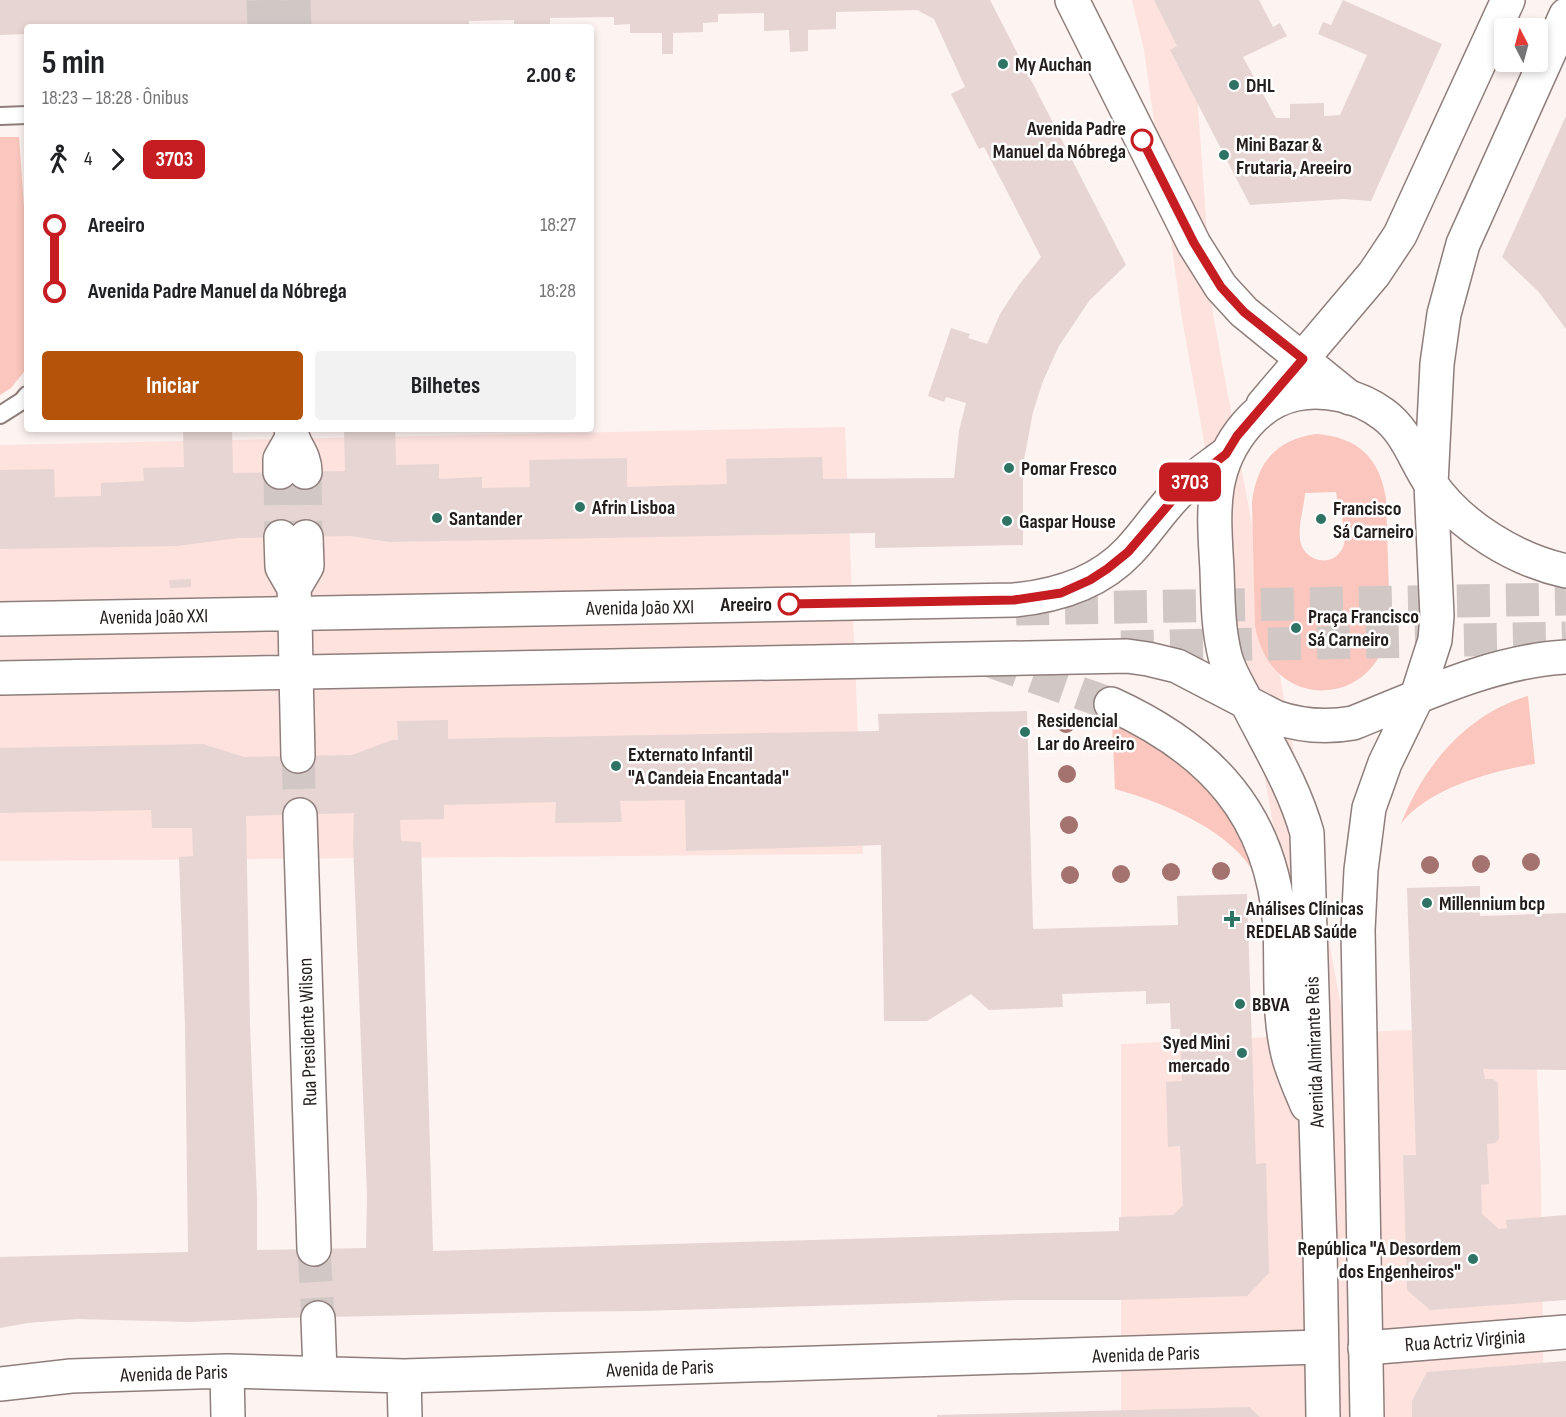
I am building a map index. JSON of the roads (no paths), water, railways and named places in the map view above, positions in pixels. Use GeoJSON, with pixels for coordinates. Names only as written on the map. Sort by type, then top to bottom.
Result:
{"type":"FeatureCollection","features":[{"type":"Feature","properties":{"kind":"main road"},"geometry":{"type":"LineString","coordinates":[[1071,0],[1194,243],[1221,287],[1244,312],[1350,398]]}},
{"type":"Feature","properties":{"kind":"main road"},"geometry":{"type":"LineString","coordinates":[[1246,701],[1226,660],[1219,629],[1214,516],[1216,487],[1226,454],[1237,436],[1374,274],[1400,235],[1508,0]]}},
{"type":"Feature","properties":{"kind":"main road"},"geometry":{"type":"LineString","coordinates":[[1367,1417],[1358,930],[1361,870],[1369,808],[1376,786],[1416,699],[1435,640],[1437,616],[1431,484],[1437,364],[1444,314],[1463,244],[1566,15]]}},
{"type":"Feature","properties":{"kind":"main road"},"geometry":{"type":"LineString","coordinates":[[1252,418],[1272,403],[1287,396],[1303,393],[1332,393],[1366,404],[1384,415],[1409,443],[1431,484],[1476,529],[1505,549],[1551,568],[1566,571]]}},
{"type":"Feature","properties":{"kind":"main road"},"geometry":{"type":"LineString","coordinates":[[292,433],[280,459],[292,472]]}},
{"type":"Feature","properties":{"kind":"main road","name":"Avenida João XXI"},"geometry":{"type":"LineString","coordinates":[[0,620],[295,601],[1002,600],[1038,597],[1061,593],[1090,580],[1107,569],[1128,552],[1182,489],[1226,454]]}},
{"type":"Feature","properties":{"kind":"main road"},"geometry":{"type":"LineString","coordinates":[[294,537],[282,567],[295,601],[298,756]]}},
{"type":"Feature","properties":{"kind":"main road"},"geometry":{"type":"LineString","coordinates":[[0,678],[1127,656],[1148,658],[1178,666],[1275,717],[1291,722],[1333,727],[1353,723],[1471,677],[1542,658],[1566,657]]}},
{"type":"Feature","properties":{"kind":"main road","name":"Avenida Almirante Reis"},"geometry":{"type":"LineString","coordinates":[[1246,701],[1294,795],[1307,833],[1323,1417]]}},
{"type":"Feature","properties":{"kind":"main road"},"geometry":{"type":"LineString","coordinates":[[1111,704],[1163,731],[1203,761],[1237,799],[1254,829],[1264,850],[1277,903],[1284,1029],[1288,1053],[1297,1082],[1316,1127]]}},
{"type":"Feature","properties":{"kind":"main road","name":"Rua Presidente Wilson"},"geometry":{"type":"LineString","coordinates":[[300,815],[314,1249]]}},
{"type":"Feature","properties":{"kind":"main road"},"geometry":{"type":"LineString","coordinates":[[318,1318],[320,1372]]}},
{"type":"Feature","properties":{"kind":"main road","name":"Rua Actriz Virginia"},"geometry":{"type":"LineString","coordinates":[[1321,1347],[1365,1348],[1566,1332]]}},
{"type":"Feature","properties":{"kind":"main road","name":"Avenida de Paris"},"geometry":{"type":"LineString","coordinates":[[0,1384],[71,1376],[227,1371],[404,1376],[1321,1347]]}},
{"type":"Feature","properties":{"kind":"main road"},"geometry":{"type":"LineString","coordinates":[[227,1371],[228,1417]]}},
{"type":"Feature","properties":{"kind":"main road"},"geometry":{"type":"LineString","coordinates":[[404,1376],[405,1417]]}},
{"type":"Feature","properties":{"kind":"lane"},"geometry":{"type":"LineString","coordinates":[[0,116],[24,115]]}},
{"type":"Feature","properties":{"kind":"lane"},"geometry":{"type":"LineString","coordinates":[[0,415],[24,399]]}},
{"type":"Feature","properties":{"kind":"tunnel"},"geometry":{"type":"LineString","coordinates":[[263,0],[264,24]]}},
{"type":"Feature","properties":{"kind":"tunnel"},"geometry":{"type":"LineString","coordinates":[[294,0],[295,24]]}},
{"type":"Feature","properties":{"kind":"tunnel"},"geometry":{"type":"LineString","coordinates":[[280,472],[281,537]]}},
{"type":"Feature","properties":{"kind":"tunnel"},"geometry":{"type":"LineString","coordinates":[[305,472],[306,537]]}},
{"type":"Feature","properties":{"kind":"tunnel"},"geometry":{"type":"LineString","coordinates":[[1016,609],[1566,599]]}},
{"type":"Feature","properties":{"kind":"tunnel"},"geometry":{"type":"LineString","coordinates":[[1121,647],[1566,638]]}},
{"type":"Feature","properties":{"kind":"tunnel"},"geometry":{"type":"LineString","coordinates":[[987,660],[1111,704]]}},
{"type":"Feature","properties":{"kind":"tunnel"},"geometry":{"type":"LineString","coordinates":[[298,756],[300,815]]}},
{"type":"Feature","properties":{"kind":"tunnel"},"geometry":{"type":"LineString","coordinates":[[314,1249],[318,1318]]}},
{"type":"Feature","properties":{"kind":"place","name":"My Auchan"},"geometry":{"type":"Point","coordinates":[1003,64]}},
{"type":"Feature","properties":{"kind":"place","name":"DHL"},"geometry":{"type":"Point","coordinates":[1234,85]}},
{"type":"Feature","properties":{"kind":"place","name":"Avenida Padre Manuel da Nóbrega"},"geometry":{"type":"Point","coordinates":[1142,140]}},
{"type":"Feature","properties":{"kind":"place","name":"Mini Bazar & Frutaria, Areeiro"},"geometry":{"type":"Point","coordinates":[1224,155]}},
{"type":"Feature","properties":{"kind":"place","name":"Pomar Fresco"},"geometry":{"type":"Point","coordinates":[1009,468]}},
{"type":"Feature","properties":{"kind":"place","name":"Afrin Lisboa"},"geometry":{"type":"Point","coordinates":[580,507]}},
{"type":"Feature","properties":{"kind":"place","name":"Santander"},"geometry":{"type":"Point","coordinates":[437,518]}},
{"type":"Feature","properties":{"kind":"place","name":"Francisco Sá Carneiro"},"geometry":{"type":"Point","coordinates":[1321,519]}},
{"type":"Feature","properties":{"kind":"place","name":"Gaspar House"},"geometry":{"type":"Point","coordinates":[1007,521]}},
{"type":"Feature","properties":{"kind":"place","name":"Areeiro"},"geometry":{"type":"Point","coordinates":[789,604]}},
{"type":"Feature","properties":{"kind":"place","name":"Praça Francisco Sá Carneiro"},"geometry":{"type":"Point","coordinates":[1296,628]}},
{"type":"Feature","properties":{"kind":"place","name":"Residencial Lar do Areeiro"},"geometry":{"type":"Point","coordinates":[1025,732]}},
{"type":"Feature","properties":{"kind":"place","name":"Externato Infantil \"A Candeia Encantada\""},"geometry":{"type":"Point","coordinates":[616,766]}},
{"type":"Feature","properties":{"kind":"place","name":"Millennium bcp"},"geometry":{"type":"Point","coordinates":[1427,903]}},
{"type":"Feature","properties":{"kind":"place","name":"Análises Clínicas REDELAB Saúde"},"geometry":{"type":"Point","coordinates":[1232,919]}},
{"type":"Feature","properties":{"kind":"place","name":"BBVA"},"geometry":{"type":"Point","coordinates":[1240,1004]}},
{"type":"Feature","properties":{"kind":"place","name":"Syed Mini mercado"},"geometry":{"type":"Point","coordinates":[1242,1053]}},
{"type":"Feature","properties":{"kind":"place","name":"República \"A Desordem dos Engenheiros\""},"geometry":{"type":"Point","coordinates":[1473,1259]}}]}
